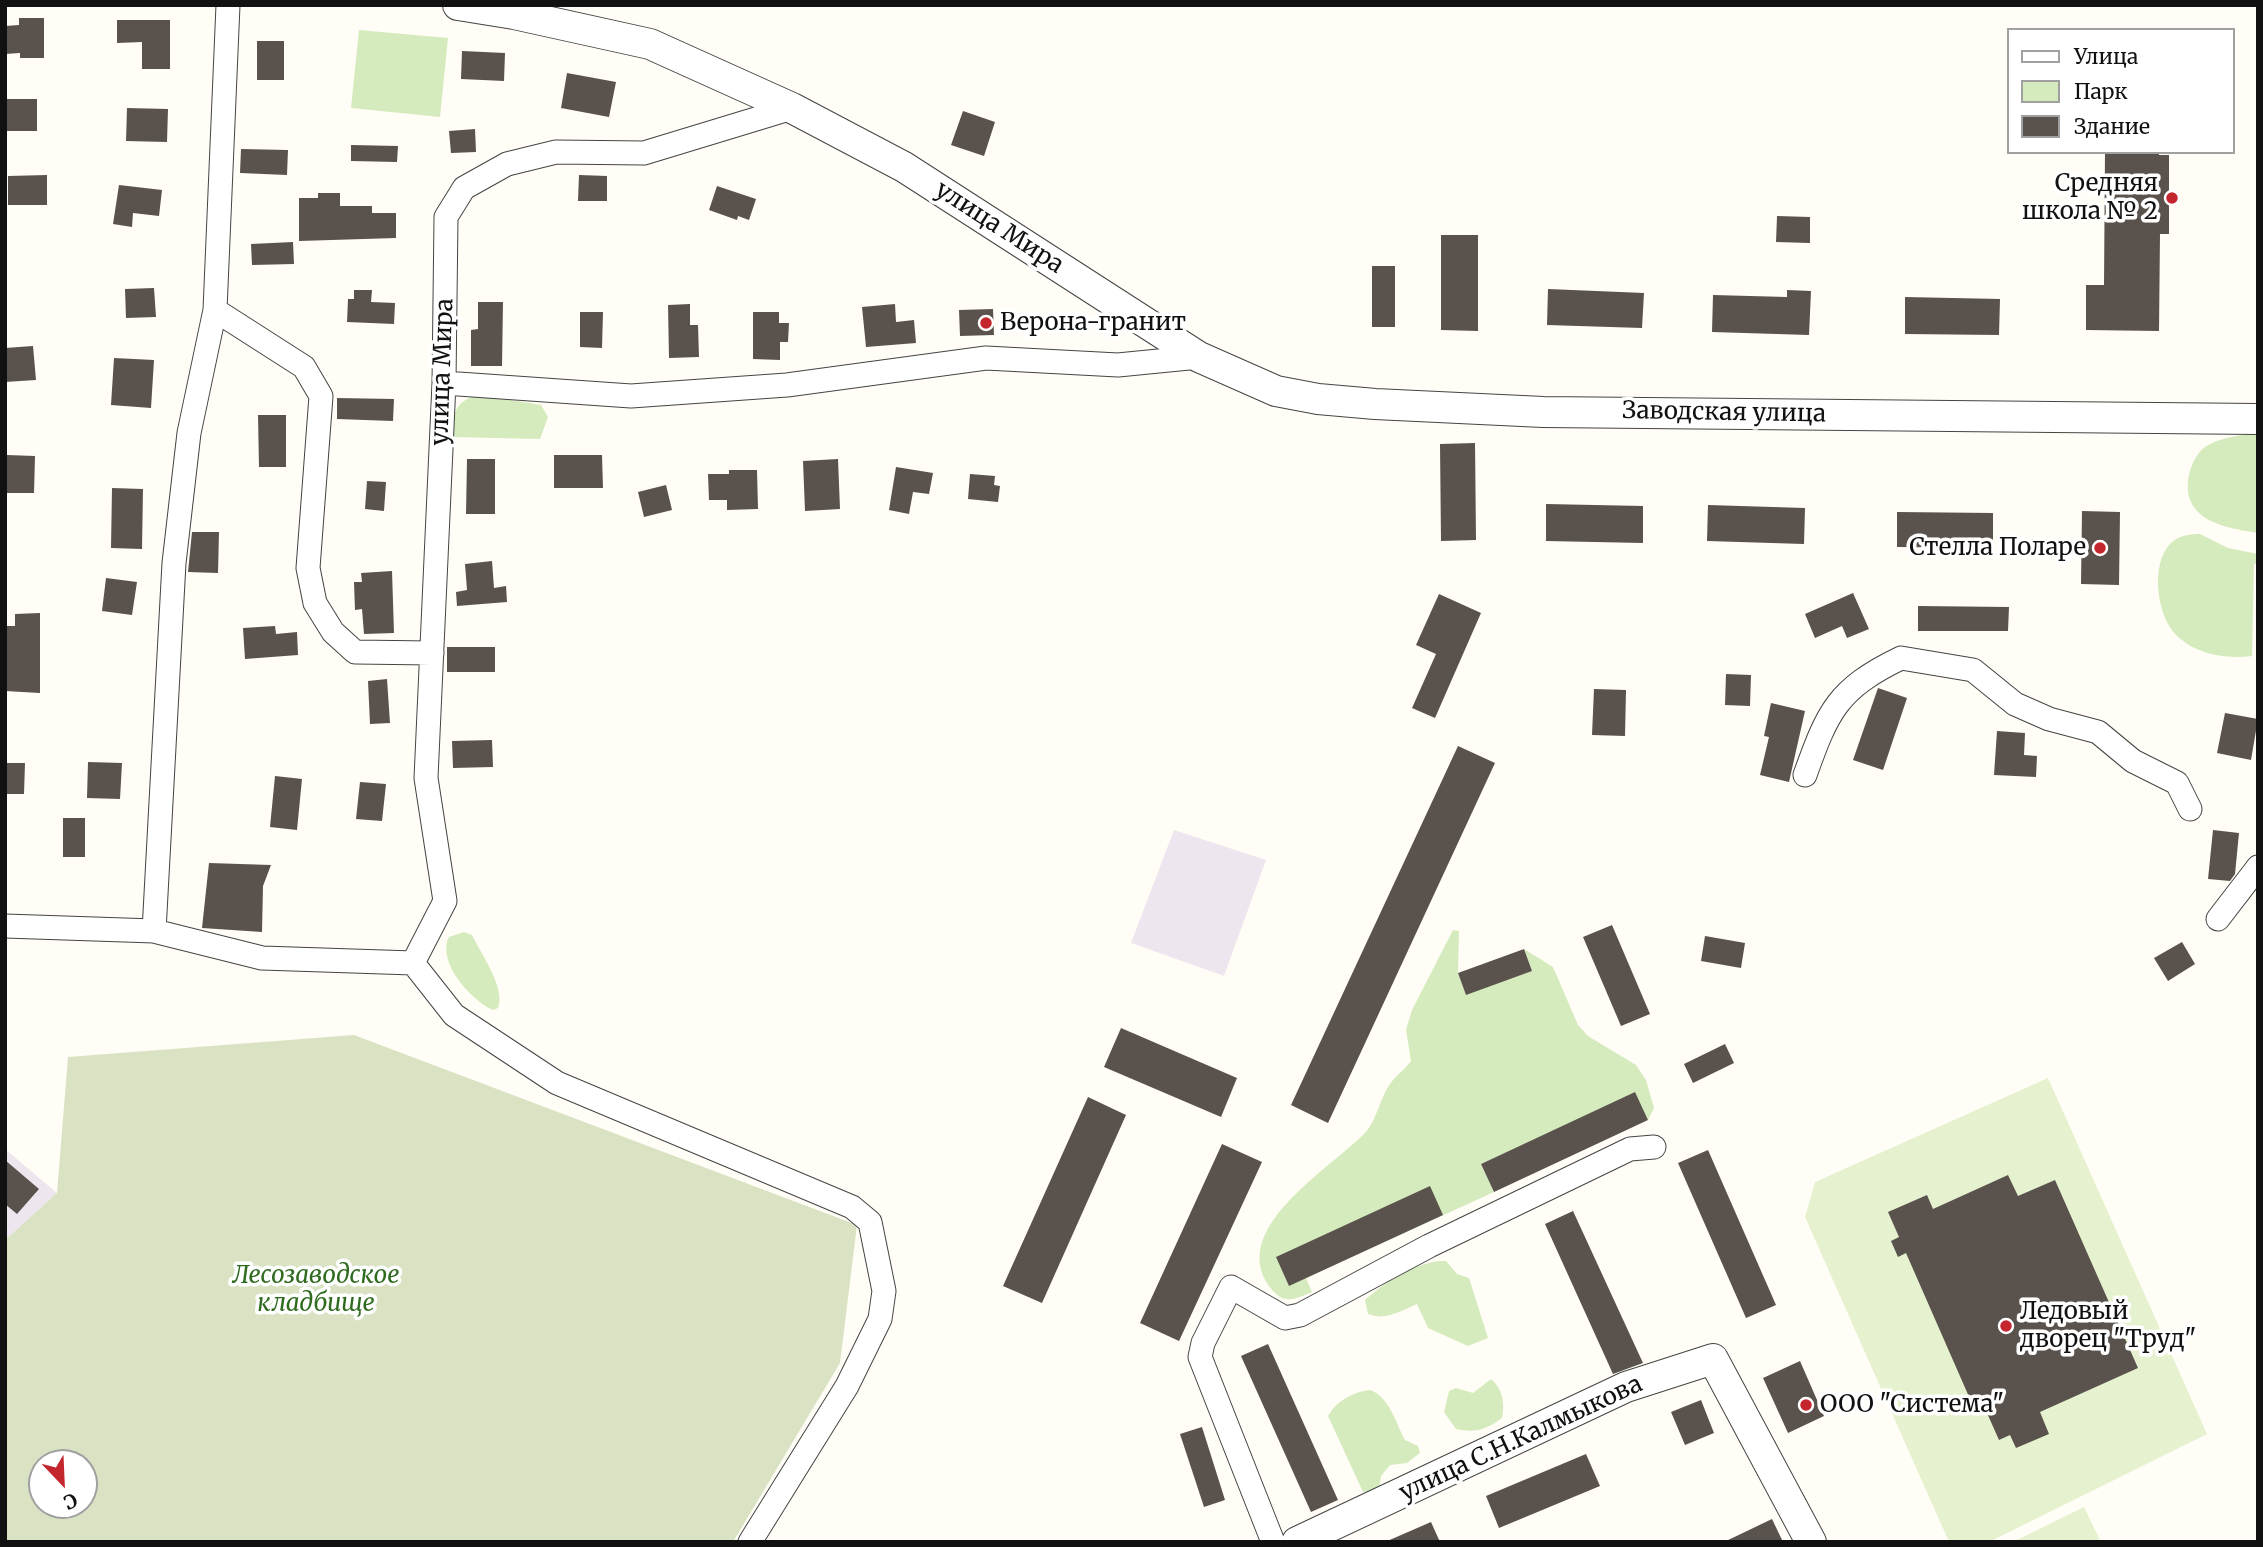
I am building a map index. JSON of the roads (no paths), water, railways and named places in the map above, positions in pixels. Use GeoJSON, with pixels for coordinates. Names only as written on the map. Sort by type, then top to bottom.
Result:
{"type":"FeatureCollection","features":[{"type":"Feature","properties":{"kind":"street"},"geometry":{"type":"LineString","coordinates":[[154,931],[174,564],[188,433],[215,310],[228,5]]}},
{"type":"Feature","properties":{"kind":"street","name":"улица Мира"},"geometry":{"type":"LineString","coordinates":[[458,5],[514,14],[650,44],[792,108],[904,167],[1199,357]]}},
{"type":"Feature","properties":{"kind":"street","name":"улица Мира"},"geometry":{"type":"LineString","coordinates":[[413,962],[445,901],[426,778],[444,383],[446,217],[464,188],[507,164],[556,152],[644,153],[792,108]]}},
{"type":"Feature","properties":{"kind":"street"},"geometry":{"type":"LineString","coordinates":[[215,310],[304,367],[321,396],[308,568],[314,603],[333,632],[355,652],[432,653]]}},
{"type":"Feature","properties":{"kind":"street"},"geometry":{"type":"LineString","coordinates":[[444,383],[631,396],[787,385],[986,358],[1118,365],[1199,357]]}},
{"type":"Feature","properties":{"kind":"street","name":"Заводская улица"},"geometry":{"type":"LineString","coordinates":[[1199,357],[1276,391],[1318,399],[1451,409],[2258,419]]}},
{"type":"Feature","properties":{"kind":"street"},"geometry":{"type":"LineString","coordinates":[[1805,775],[1822,726],[1841,696],[1901,658],[1973,670],[2015,704],[2049,719],[2098,732],[2133,761],[2177,783],[2190,809]]}},
{"type":"Feature","properties":{"kind":"street"},"geometry":{"type":"LineString","coordinates":[[2217,919],[2258,867]]}},
{"type":"Feature","properties":{"kind":"street"},"geometry":{"type":"LineString","coordinates":[[5,926],[154,931],[262,958],[413,962],[454,1015],[557,1083],[852,1208],[870,1222],[884,1291],[880,1319],[847,1386],[750,1542]]}},
{"type":"Feature","properties":{"kind":"street"},"geometry":{"type":"LineString","coordinates":[[1273,1542],[1200,1357],[1203,1343],[1231,1287],[1285,1318],[1300,1315],[1429,1246],[1630,1149],[1654,1147]]}},
{"type":"Feature","properties":{"kind":"street","name":"улица С.Н.Калмыкова"},"geometry":{"type":"LineString","coordinates":[[1297,1542],[1626,1387],[1713,1359],[1811,1542]]}},
{"type":"Feature","properties":{"kind":"place","name":"Средняя школа № 2"},"geometry":{"type":"Point","coordinates":[2172,198]}},
{"type":"Feature","properties":{"kind":"place","name":"Верона-гранит"},"geometry":{"type":"Point","coordinates":[986,323]}},
{"type":"Feature","properties":{"kind":"place","name":"Стелла Поларе"},"geometry":{"type":"Point","coordinates":[2100,548]}},
{"type":"Feature","properties":{"kind":"place","name":"Ледовый дворец \"Труд\""},"geometry":{"type":"Point","coordinates":[2006,1326]}},
{"type":"Feature","properties":{"kind":"place","name":"ООО \"Система\""},"geometry":{"type":"Point","coordinates":[1806,1405]}},
{"type":"Feature","properties":{"kind":"park label","name":"Лесозаводское кладбище"},"geometry":{"type":"Point","coordinates":[316,1290]}}]}
